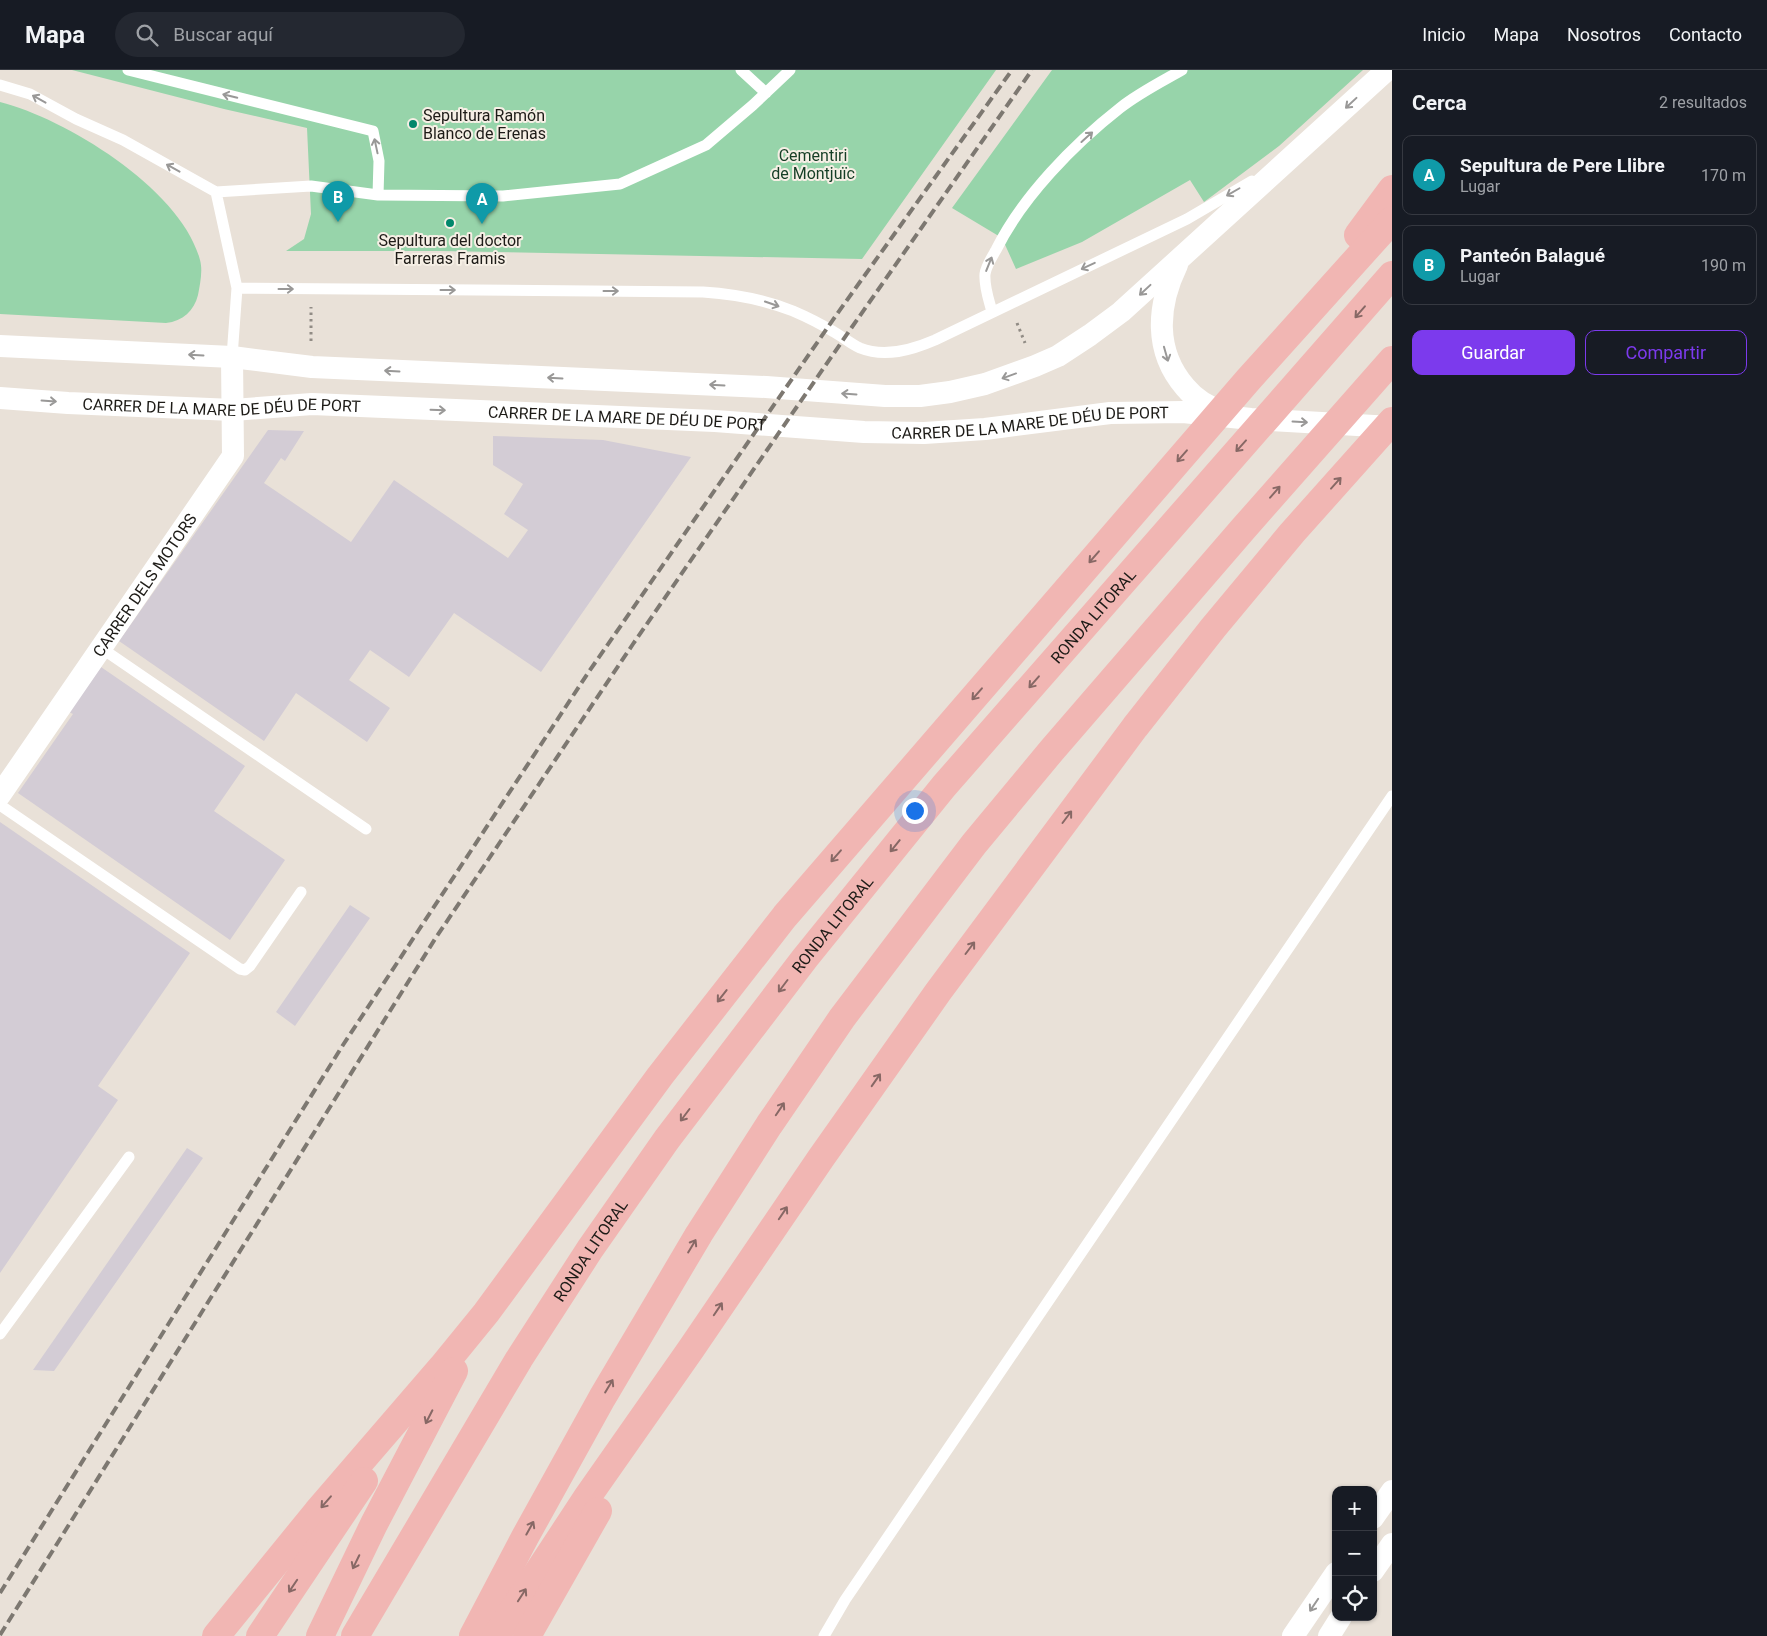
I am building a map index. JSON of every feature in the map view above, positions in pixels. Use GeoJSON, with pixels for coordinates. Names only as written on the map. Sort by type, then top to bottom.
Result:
{"type":"FeatureCollection","features":[{"type":"Feature","properties":{"kind":"highway"},"geometry":{"type":"LineString","coordinates":[[1248,380],[1392,189]]}},
{"type":"Feature","properties":{"kind":"highway"},"geometry":{"type":"LineString","coordinates":[[216,1636],[317,1512],[486,1313],[660,1076],[784,916],[1248,380],[1392,220]]}},
{"type":"Feature","properties":{"kind":"highway","name":"RONDA LITORAL"},"geometry":{"type":"LineString","coordinates":[[355,1636],[519,1359],[590,1249],[666,1139],[805,958],[944,786],[1392,275]]}},
{"type":"Feature","properties":{"kind":"highway"},"geometry":{"type":"LineString","coordinates":[[473,1636],[602,1398],[699,1234],[769,1125],[842,1018],[974,844],[1052,750],[1392,360]]}},
{"type":"Feature","properties":{"kind":"highway"},"geometry":{"type":"LineString","coordinates":[[496,1636],[588,1496],[938,992],[1134,727],[1292,533],[1392,421]]}},
{"type":"Feature","properties":{"kind":"highway"},"geometry":{"type":"LineString","coordinates":[[320,1636],[378,1515],[486,1313]]}},
{"type":"Feature","properties":{"kind":"highway"},"geometry":{"type":"LineString","coordinates":[[527,1636],[691,1349]]}},
{"type":"Feature","properties":{"kind":"highway"},"geometry":{"type":"LineString","coordinates":[[260,1636],[426,1385]]}},
{"type":"Feature","properties":{"kind":"street","name":"CARRER DE LA MARE DE DÉU DE PORT"},"geometry":{"type":"LineString","coordinates":[[0,346],[232,357],[318,368],[766,387],[885,396],[920,396],[950,392],[986,384],[1058,356],[1090,335],[1121,312],[1387,70]]}},
{"type":"Feature","properties":{"kind":"street","name":"CARRER DE LA MARE DE DÉU DE PORT"},"geometry":{"type":"LineString","coordinates":[[1181,257],[1164,296],[1162,339],[1166,358],[1176,376],[1190,393],[1202,402],[1215,410],[1251,419]]}},
{"type":"Feature","properties":{"kind":"street","name":"CARRER DELS MOTORS"},"geometry":{"type":"LineString","coordinates":[[0,795],[233,456],[232,357]]}},
{"type":"Feature","properties":{"kind":"street","name":"CARRER DE LA MARE DE DÉU DE PORT"},"geometry":{"type":"LineString","coordinates":[[0,398],[232,410],[312,404],[705,421],[816,430],[924,433],[985,429],[1110,413],[1183,412],[1251,419],[1392,427]]}},
{"type":"Feature","properties":{"kind":"street"},"geometry":{"type":"LineString","coordinates":[[1377,1512],[1392,1491]]}},
{"type":"Feature","properties":{"kind":"street"},"geometry":{"type":"LineString","coordinates":[[1377,1565],[1392,1544]]}},
{"type":"Feature","properties":{"kind":"street"},"geometry":{"type":"LineString","coordinates":[[1293,1636],[1334,1576]]}},
{"type":"Feature","properties":{"kind":"street"},"geometry":{"type":"LineString","coordinates":[[1329,1636],[1338,1621]]}},
{"type":"Feature","properties":{"kind":"lane"},"geometry":{"type":"LineString","coordinates":[[128,70],[373,131],[379,161],[378,195]]}},
{"type":"Feature","properties":{"kind":"lane"},"geometry":{"type":"LineString","coordinates":[[741,70],[766,92]]}},
{"type":"Feature","properties":{"kind":"lane"},"geometry":{"type":"LineString","coordinates":[[0,85],[30,94],[76,119],[123,140],[216,192],[311,186],[378,195],[503,196],[620,184],[706,145],[790,70]]}},
{"type":"Feature","properties":{"kind":"lane"},"geometry":{"type":"LineString","coordinates":[[992,312],[985,274],[1012,221],[1036,190],[1084,139],[1121,107],[1182,70]]}},
{"type":"Feature","properties":{"kind":"lane"},"geometry":{"type":"LineString","coordinates":[[237,288],[693,292],[730,294],[755,298],[792,310],[860,348],[873,352],[895,353],[916,348],[935,340],[1187,219],[1290,159]]}},
{"type":"Feature","properties":{"kind":"lane"},"geometry":{"type":"LineString","coordinates":[[216,192],[237,288],[232,357]]}},
{"type":"Feature","properties":{"kind":"lane"},"geometry":{"type":"LineString","coordinates":[[99,651],[107,652],[366,829]]}},
{"type":"Feature","properties":{"kind":"lane"},"geometry":{"type":"LineString","coordinates":[[824,1636],[844,1600],[1392,796]]}},
{"type":"Feature","properties":{"kind":"lane"},"geometry":{"type":"LineString","coordinates":[[0,805],[240,970],[245,970],[250,966],[301,892]]}},
{"type":"Feature","properties":{"kind":"lane"},"geometry":{"type":"LineString","coordinates":[[0,1334],[129,1157]]}},
{"type":"Feature","properties":{"kind":"path"},"geometry":{"type":"LineString","coordinates":[[1009,304],[1026,345]]}},
{"type":"Feature","properties":{"kind":"path"},"geometry":{"type":"LineString","coordinates":[[311,307],[311,350]]}},
{"type":"Feature","properties":{"kind":"green space","name":"Cementiri de Montjuïc"},"geometry":{"type":"Polygon","coordinates":[[[72,70],[996,70],[862,259],[440,251],[286,251],[304,239],[311,214],[307,128],[72,70]]]}},
{"type":"Feature","properties":{"kind":"green space"},"geometry":{"type":"Polygon","coordinates":[[[1052,70],[1363,70],[1279,146],[1204,202],[1190,180],[1082,242],[1016,269],[1002,238],[952,208],[1052,70]]]}},
{"type":"Feature","properties":{"kind":"green space"},"geometry":{"type":"Polygon","coordinates":[[[0,102],[57,124],[88,141],[118,161],[171,208],[189,234],[201,264],[198,295],[194,306],[187,314],[178,320],[166,323],[0,314],[0,102]]]}},
{"type":"Feature","properties":{"kind":"building"},"geometry":{"type":"Polygon","coordinates":[[[268,430],[304,431],[285,461],[281,458],[264,483],[351,542],[394,480],[508,558],[528,530],[504,514],[523,484],[493,465],[493,436],[603,440],[691,457],[541,672],[454,613],[409,677],[370,650],[349,680],[390,708],[367,742],[296,693],[264,741],[119,641],[268,430]]]}},
{"type":"Feature","properties":{"kind":"building"},"geometry":{"type":"Polygon","coordinates":[[[101,667],[245,766],[214,811],[285,860],[230,940],[18,793],[73,714],[69,712],[101,667]]]}},
{"type":"Feature","properties":{"kind":"building"},"geometry":{"type":"Polygon","coordinates":[[[0,822],[190,953],[98,1086],[118,1100],[0,1273],[0,822]]]}},
{"type":"Feature","properties":{"kind":"building"},"geometry":{"type":"Polygon","coordinates":[[[350,905],[370,918],[295,1026],[276,1012],[350,905]]]}},
{"type":"Feature","properties":{"kind":"building"},"geometry":{"type":"Polygon","coordinates":[[[187,1148],[203,1158],[54,1371],[33,1370],[187,1148]]]}},
{"type":"Feature","properties":{"kind":"railway"},"geometry":{"type":"LineString","coordinates":[[0,1593],[343,1045],[588,673],[837,314],[1012,70]]}},
{"type":"Feature","properties":{"kind":"railway"},"geometry":{"type":"LineString","coordinates":[[0,1635],[435,939],[633,644],[1032,70]]}},
{"type":"Feature","properties":{"kind":"place","name":"Sepultura Ramón Blanco de Erenas"},"geometry":{"type":"Point","coordinates":[413,124]}},
{"type":"Feature","properties":{"kind":"place","name":"Panteón Balagué"},"geometry":{"type":"Point","coordinates":[338,222]}},
{"type":"Feature","properties":{"kind":"place","name":"Sepultura del doctor Farreras Framis"},"geometry":{"type":"Point","coordinates":[450,223]}},
{"type":"Feature","properties":{"kind":"place","name":"Sepultura de Pere Llibre"},"geometry":{"type":"Point","coordinates":[482,224]}}]}
